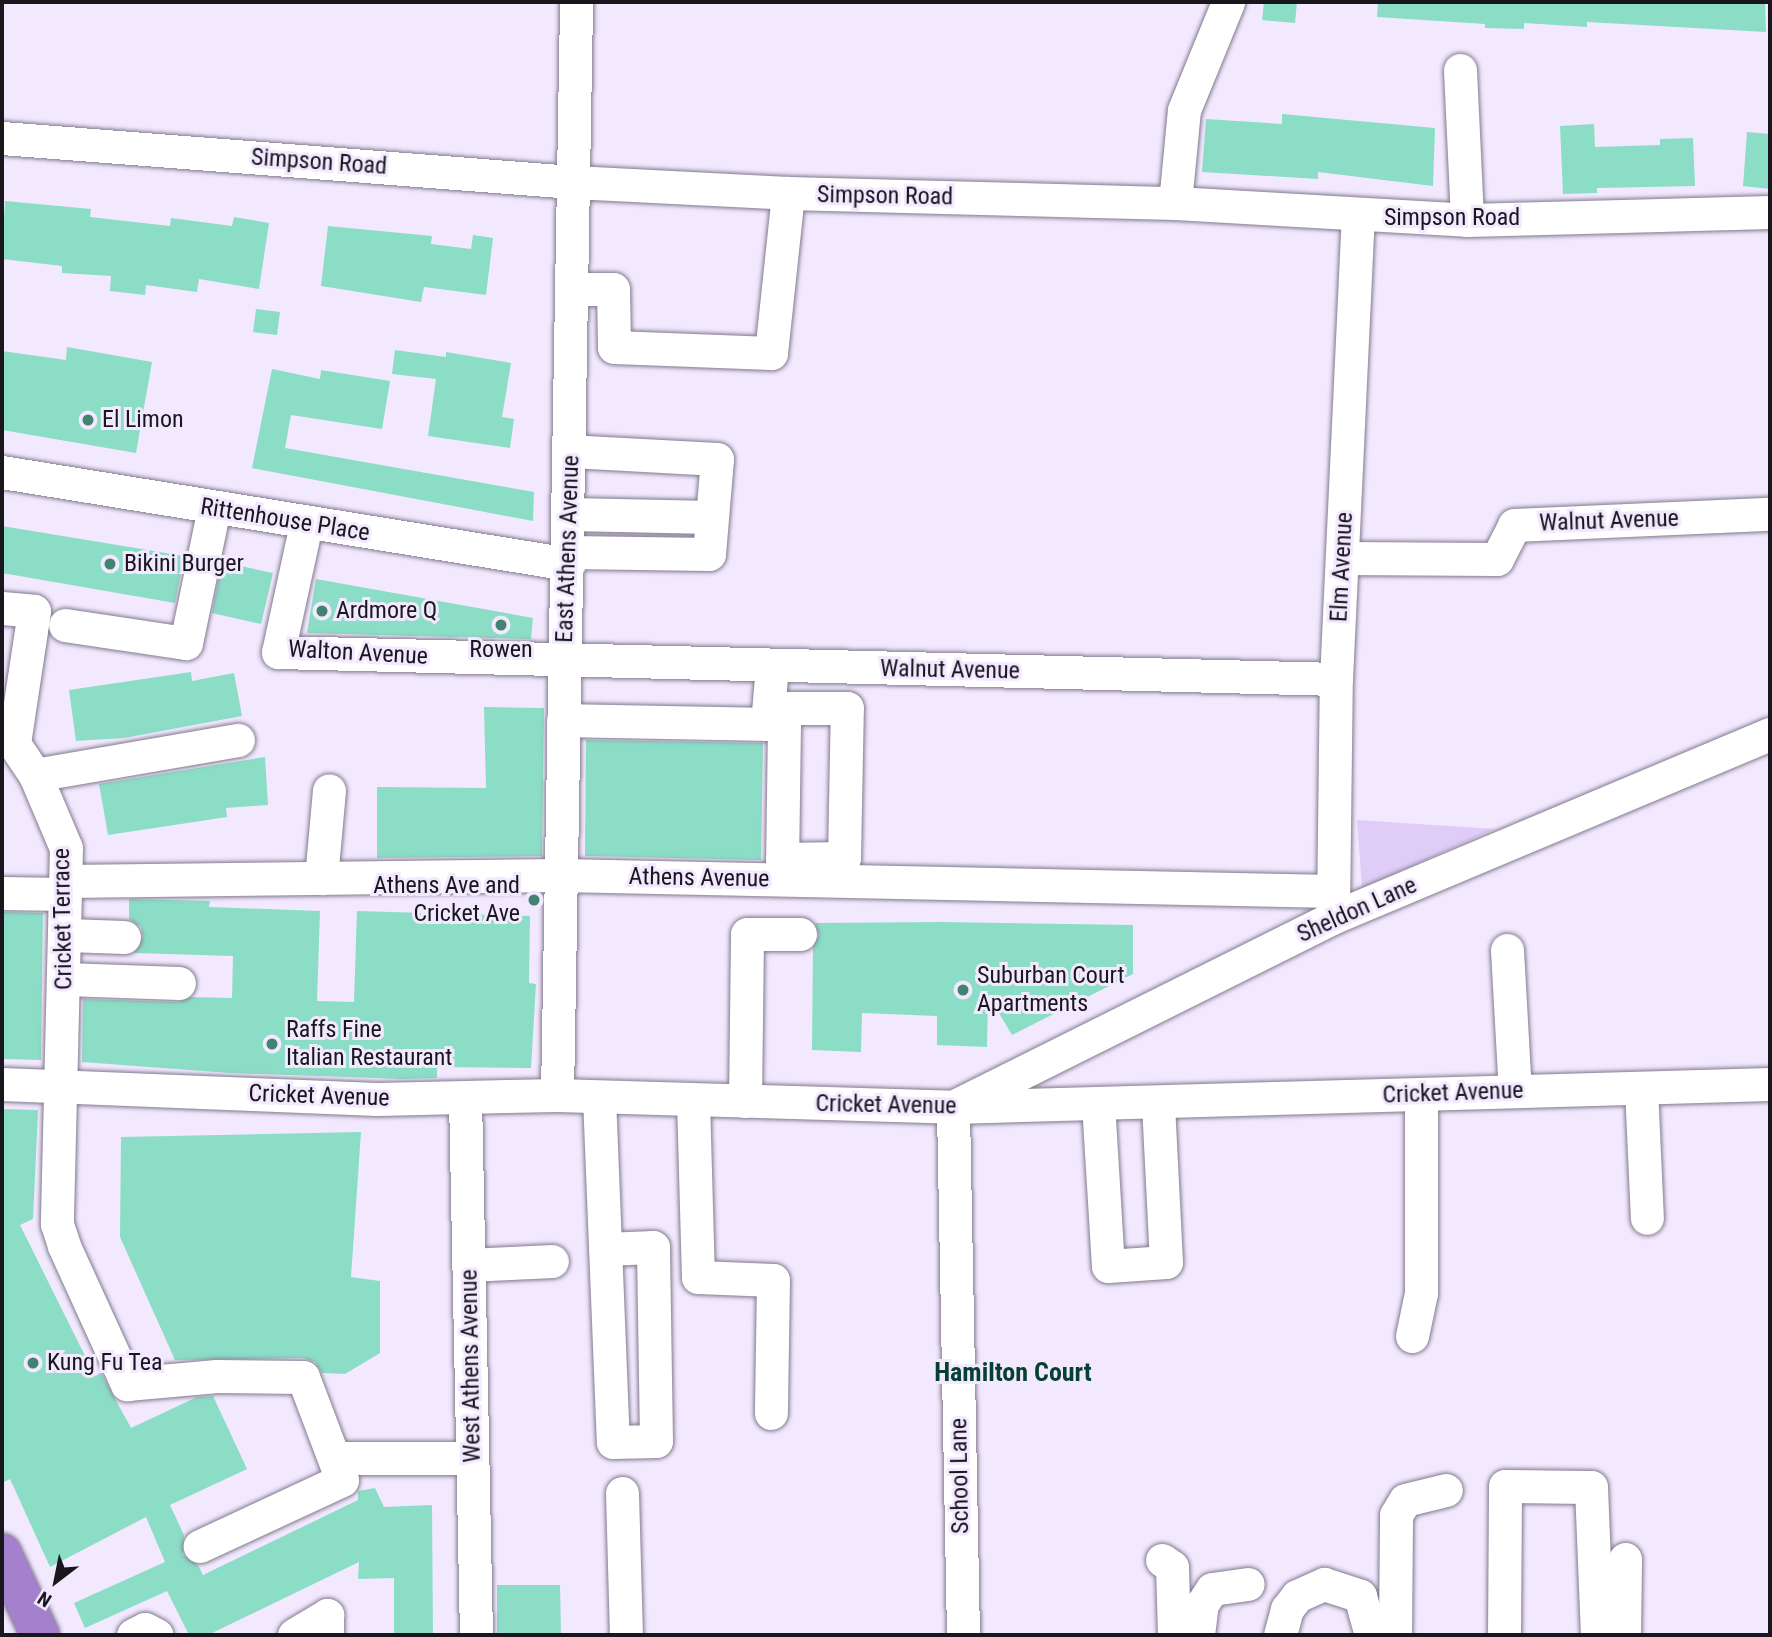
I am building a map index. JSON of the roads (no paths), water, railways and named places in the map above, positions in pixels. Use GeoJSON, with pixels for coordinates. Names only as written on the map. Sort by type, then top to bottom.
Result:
{"type":"FeatureCollection","features":[{"type":"Feature","properties":{"kind":"highway"},"geometry":{"type":"LineString","coordinates":[[2,1553],[40,1635]]}},
{"type":"Feature","properties":{"kind":"street","name":"East Athens Avenue"},"geometry":{"type":"LineString","coordinates":[[557,1096],[564,661],[570,514],[576,2]]}},
{"type":"Feature","properties":{"kind":"street"},"geometry":{"type":"LineString","coordinates":[[1175,203],[1184,110],[1228,2]]}},
{"type":"Feature","properties":{"kind":"street"},"geometry":{"type":"LineString","coordinates":[[1460,70],[1467,220]]}},
{"type":"Feature","properties":{"kind":"street","name":"Simpson Road"},"geometry":{"type":"LineString","coordinates":[[2,138],[573,182],[788,193],[1175,203],[1358,217],[1467,220],[1770,212]]}},
{"type":"Feature","properties":{"kind":"street"},"geometry":{"type":"LineString","coordinates":[[572,289],[613,289],[614,347],[771,353],[788,193]]}},
{"type":"Feature","properties":{"kind":"street","name":"Elm Avenue"},"geometry":{"type":"LineString","coordinates":[[1333,905],[1336,679],[1358,217]]}},
{"type":"Feature","properties":{"kind":"street"},"geometry":{"type":"LineString","coordinates":[[570,451],[717,459],[712,517],[570,514]]}},
{"type":"Feature","properties":{"kind":"street","name":"Rittenhouse Place"},"geometry":{"type":"LineString","coordinates":[[2,472],[306,524],[569,558],[709,554],[712,517]]}},
{"type":"Feature","properties":{"kind":"street"},"geometry":{"type":"LineString","coordinates":[[65,625],[186,643],[214,508]]}},
{"type":"Feature","properties":{"kind":"street","name":"Walnut Avenue"},"geometry":{"type":"LineString","coordinates":[[1342,558],[1497,559],[1514,525],[1770,514]]}},
{"type":"Feature","properties":{"kind":"street","name":"Walton Avenue"},"geometry":{"type":"LineString","coordinates":[[306,524],[278,652],[564,661]]}},
{"type":"Feature","properties":{"kind":"street"},"geometry":{"type":"LineString","coordinates":[[2,608],[34,611],[16,665],[8,735]]}},
{"type":"Feature","properties":{"kind":"street","name":"Walnut Avenue"},"geometry":{"type":"LineString","coordinates":[[564,661],[1336,679]]}},
{"type":"Feature","properties":{"kind":"street"},"geometry":{"type":"LineString","coordinates":[[772,666],[775,724],[782,859],[844,858],[846,708],[786,708],[775,724]]}},
{"type":"Feature","properties":{"kind":"street"},"geometry":{"type":"LineString","coordinates":[[563,720],[775,724]]}},
{"type":"Feature","properties":{"kind":"street","name":"Sheldon Lane"},"geometry":{"type":"LineString","coordinates":[[953,1107],[1333,905],[1770,734]]}},
{"type":"Feature","properties":{"kind":"street","name":"Cricket Terrace"},"geometry":{"type":"LineString","coordinates":[[8,735],[34,775],[66,848],[67,935],[57,1224],[127,1384],[217,1376],[303,1377],[335,1458]]}},
{"type":"Feature","properties":{"kind":"street"},"geometry":{"type":"LineString","coordinates":[[34,775],[238,740]]}},
{"type":"Feature","properties":{"kind":"street"},"geometry":{"type":"LineString","coordinates":[[321,878],[329,790]]}},
{"type":"Feature","properties":{"kind":"street","name":"Athens Avenue"},"geometry":{"type":"LineString","coordinates":[[2,893],[66,887],[321,878],[560,875],[1333,905]]}},
{"type":"Feature","properties":{"kind":"street"},"geometry":{"type":"LineString","coordinates":[[745,1101],[747,934],[800,934]]}},
{"type":"Feature","properties":{"kind":"street"},"geometry":{"type":"LineString","coordinates":[[67,935],[124,937]]}},
{"type":"Feature","properties":{"kind":"street"},"geometry":{"type":"LineString","coordinates":[[1507,950],[1516,1091]]}},
{"type":"Feature","properties":{"kind":"street"},"geometry":{"type":"LineString","coordinates":[[65,979],[179,983]]}},
{"type":"Feature","properties":{"kind":"street","name":"Cricket Avenue"},"geometry":{"type":"LineString","coordinates":[[2,1084],[377,1099],[557,1096],[953,1107],[1770,1084]]}},
{"type":"Feature","properties":{"kind":"street"},"geometry":{"type":"LineString","coordinates":[[1641,1088],[1647,1218]]}},
{"type":"Feature","properties":{"kind":"street"},"geometry":{"type":"LineString","coordinates":[[1412,1336],[1421,1293],[1421,1094]]}},
{"type":"Feature","properties":{"kind":"street","name":"West Athens Avenue"},"geometry":{"type":"LineString","coordinates":[[465,1097],[476,1635]]}},
{"type":"Feature","properties":{"kind":"street"},"geometry":{"type":"LineString","coordinates":[[599,1097],[605,1249],[613,1442],[656,1441],[653,1247],[605,1249]]}},
{"type":"Feature","properties":{"kind":"street"},"geometry":{"type":"LineString","coordinates":[[693,1100],[698,1277],[773,1280],[771,1413]]}},
{"type":"Feature","properties":{"kind":"street"},"geometry":{"type":"LineString","coordinates":[[1098,1103],[1108,1266],[1166,1262],[1158,1102]]}},
{"type":"Feature","properties":{"kind":"street","name":"School Lane"},"geometry":{"type":"LineString","coordinates":[[953,1107],[963,1635]]}},
{"type":"Feature","properties":{"kind":"street"},"geometry":{"type":"LineString","coordinates":[[468,1265],[551,1261]]}},
{"type":"Feature","properties":{"kind":"street"},"geometry":{"type":"LineString","coordinates":[[200,1546],[342,1480],[335,1458],[472,1458]]}},
{"type":"Feature","properties":{"kind":"street"},"geometry":{"type":"LineString","coordinates":[[1504,1635],[1505,1486],[1591,1487],[1597,1635]]}},
{"type":"Feature","properties":{"kind":"street"},"geometry":{"type":"LineString","coordinates":[[1395,1635],[1396,1514],[1405,1500],[1446,1490]]}},
{"type":"Feature","properties":{"kind":"street"},"geometry":{"type":"LineString","coordinates":[[622,1493],[626,1635]]}},
{"type":"Feature","properties":{"kind":"street"},"geometry":{"type":"LineString","coordinates":[[1623,1635],[1625,1559]]}},
{"type":"Feature","properties":{"kind":"street"},"geometry":{"type":"LineString","coordinates":[[1162,1560],[1172,1567],[1174,1635]]}},
{"type":"Feature","properties":{"kind":"street"},"geometry":{"type":"LineString","coordinates":[[1198,1635],[1202,1604],[1212,1589],[1248,1584]]}},
{"type":"Feature","properties":{"kind":"street"},"geometry":{"type":"LineString","coordinates":[[1280,1635],[1287,1609],[1297,1597],[1324,1584],[1360,1596],[1371,1635]]}},
{"type":"Feature","properties":{"kind":"street"},"geometry":{"type":"LineString","coordinates":[[294,1635],[327,1615],[327,1635]]}},
{"type":"Feature","properties":{"kind":"street"},"geometry":{"type":"LineString","coordinates":[[133,1635],[145,1629],[157,1635]]}},
{"type":"Feature","properties":{"kind":"place","name":"El Limon"},"geometry":{"type":"Point","coordinates":[88,420]}},
{"type":"Feature","properties":{"kind":"place","name":"Bikini Burger"},"geometry":{"type":"Point","coordinates":[110,564]}},
{"type":"Feature","properties":{"kind":"place","name":"Ardmore Q"},"geometry":{"type":"Point","coordinates":[322,611]}},
{"type":"Feature","properties":{"kind":"place","name":"Rowen"},"geometry":{"type":"Point","coordinates":[501,625]}},
{"type":"Feature","properties":{"kind":"place","name":"Athens Ave and Cricket Ave"},"geometry":{"type":"Point","coordinates":[534,900]}},
{"type":"Feature","properties":{"kind":"place","name":"Suburban Court Apartments"},"geometry":{"type":"Point","coordinates":[963,990]}},
{"type":"Feature","properties":{"kind":"place","name":"Raffs Fine Italian Restaurant"},"geometry":{"type":"Point","coordinates":[272,1044]}},
{"type":"Feature","properties":{"kind":"place","name":"Kung Fu Tea"},"geometry":{"type":"Point","coordinates":[33,1363]}},
{"type":"Feature","properties":{"kind":"district","name":"Hamilton Court"},"geometry":{"type":"Point","coordinates":[1013,1373]}}]}
